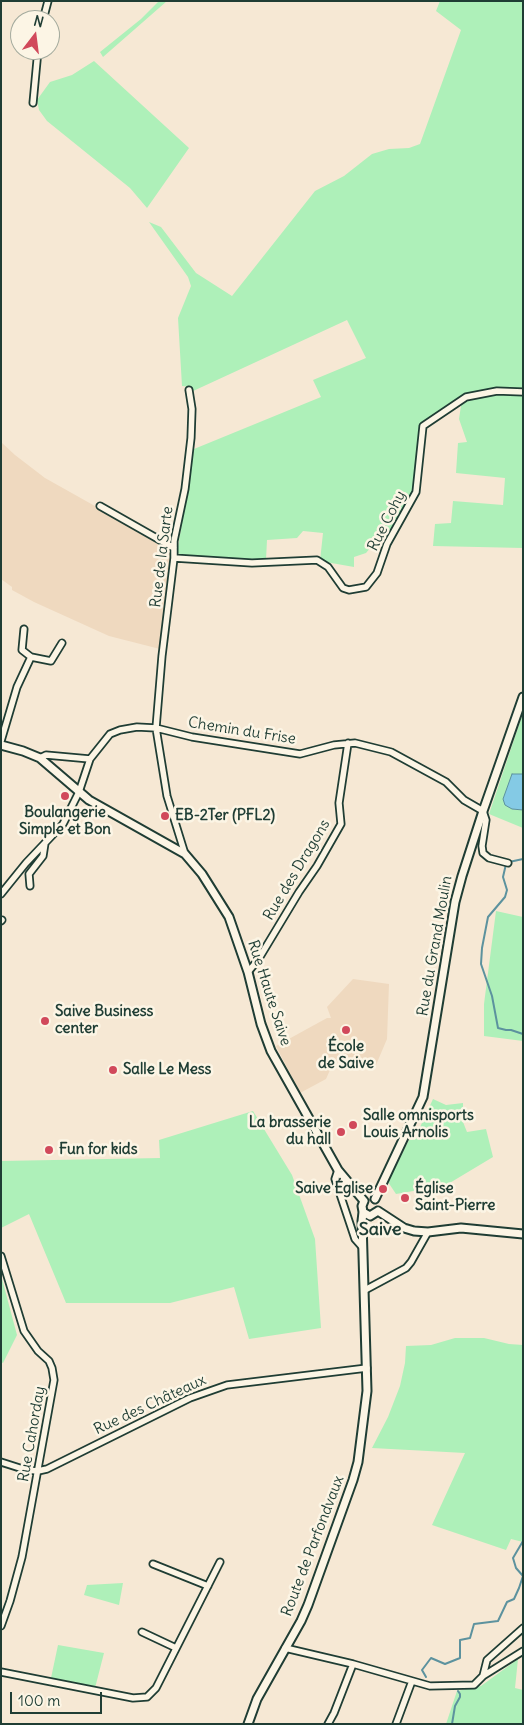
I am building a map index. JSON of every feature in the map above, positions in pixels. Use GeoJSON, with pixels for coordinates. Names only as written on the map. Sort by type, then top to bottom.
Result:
{"type":"FeatureCollection","features":[{"type":"Feature","properties":{"kind":"street"},"geometry":{"type":"LineString","coordinates":[[33,103],[37,60]]}},
{"type":"Feature","properties":{"kind":"street","name":"Rue de la Sarte"},"geometry":{"type":"LineString","coordinates":[[156,728],[174,548],[191,438],[192,409],[189,390]]}},
{"type":"Feature","properties":{"kind":"street","name":"Rue Cohy"},"geometry":{"type":"LineString","coordinates":[[174,558],[252,563],[317,560],[328,567],[343,588],[349,590],[366,587],[377,573],[387,544],[416,492],[423,426],[466,397],[497,391],[523,392]]}},
{"type":"Feature","properties":{"kind":"street"},"geometry":{"type":"LineString","coordinates":[[100,506],[174,548]]}},
{"type":"Feature","properties":{"kind":"street"},"geometry":{"type":"LineString","coordinates":[[24,629],[22,650],[31,657],[51,661],[62,643]]}},
{"type":"Feature","properties":{"kind":"street"},"geometry":{"type":"LineString","coordinates":[[1,741],[17,687],[31,657]]}},
{"type":"Feature","properties":{"kind":"street","name":"Rue du Grand Moulin"},"geometry":{"type":"LineString","coordinates":[[375,1199],[422,1097],[455,902],[483,811],[523,697]]}},
{"type":"Feature","properties":{"kind":"street"},"geometry":{"type":"LineString","coordinates":[[1,894],[26,863],[63,824],[79,792],[90,759],[110,734],[120,730],[156,728]]}},
{"type":"Feature","properties":{"kind":"street","name":"Chemin du Frise"},"geometry":{"type":"LineString","coordinates":[[156,728],[192,737],[300,754],[348,743],[360,743],[391,752],[446,782],[464,800],[483,811]]}},
{"type":"Feature","properties":{"kind":"street","name":"Rue Haute Saive"},"geometry":{"type":"LineString","coordinates":[[156,728],[166,796],[185,854]]}},
{"type":"Feature","properties":{"kind":"street","name":"Rue des Dragons"},"geometry":{"type":"LineString","coordinates":[[248,972],[258,960],[341,824],[339,803],[348,743]]}},
{"type":"Feature","properties":{"kind":"street","name":"Rue Haute Saive"},"geometry":{"type":"LineString","coordinates":[[1,745],[24,751],[40,758],[79,792],[133,826],[185,854],[202,874],[229,917],[248,972],[261,1024],[268,1043],[338,1170],[364,1201]]}},
{"type":"Feature","properties":{"kind":"street","name":"Rue Haute Saive"},"geometry":{"type":"LineString","coordinates":[[40,758],[46,755],[90,759]]}},
{"type":"Feature","properties":{"kind":"street"},"geometry":{"type":"LineString","coordinates":[[483,811],[486,820],[482,846],[484,853],[490,858],[506,863]]}},
{"type":"Feature","properties":{"kind":"street"},"geometry":{"type":"LineString","coordinates":[[30,886],[29,874],[43,856],[45,843]]}},
{"type":"Feature","properties":{"kind":"street"},"geometry":{"type":"LineString","coordinates":[[338,1170],[335,1179],[355,1239],[363,1248]]}},
{"type":"Feature","properties":{"kind":"street"},"geometry":{"type":"LineString","coordinates":[[378,1211],[379,1203],[375,1199],[369,1198],[364,1201],[362,1206],[367,1214],[378,1211],[404,1228],[414,1231],[428,1232],[461,1228],[523,1234]]}},
{"type":"Feature","properties":{"kind":"street","name":"Route de Parfondvaux"},"geometry":{"type":"LineString","coordinates":[[248,1724],[257,1698],[308,1605],[353,1480],[366,1406],[367,1368],[363,1229],[367,1214]]}},
{"type":"Feature","properties":{"kind":"street"},"geometry":{"type":"LineString","coordinates":[[365,1290],[406,1268],[412,1262],[428,1232]]}},
{"type":"Feature","properties":{"kind":"street","name":"Rue Cahorday"},"geometry":{"type":"LineString","coordinates":[[1,1256],[24,1331],[38,1351],[49,1361],[54,1380],[22,1557],[1,1626]]}},
{"type":"Feature","properties":{"kind":"street","name":"Rue des Châteaux"},"geometry":{"type":"LineString","coordinates":[[38,1471],[58,1464],[209,1390],[246,1381],[367,1368]]}},
{"type":"Feature","properties":{"kind":"street"},"geometry":{"type":"LineString","coordinates":[[1,1462],[26,1470],[38,1471]]}},
{"type":"Feature","properties":{"kind":"street"},"geometry":{"type":"LineString","coordinates":[[1,1672],[133,1698],[147,1697],[156,1688],[220,1562]]}},
{"type":"Feature","properties":{"kind":"street"},"geometry":{"type":"LineString","coordinates":[[153,1564],[208,1586]]}},
{"type":"Feature","properties":{"kind":"street"},"geometry":{"type":"LineString","coordinates":[[483,1676],[487,1660],[523,1628]]}},
{"type":"Feature","properties":{"kind":"street"},"geometry":{"type":"LineString","coordinates":[[142,1632],[176,1648]]}},
{"type":"Feature","properties":{"kind":"street"},"geometry":{"type":"LineString","coordinates":[[285,1648],[353,1664],[430,1686],[468,1686],[474,1684],[483,1676],[523,1651]]}},
{"type":"Feature","properties":{"kind":"street"},"geometry":{"type":"LineString","coordinates":[[328,1724],[353,1664]]}},
{"type":"Feature","properties":{"kind":"street"},"geometry":{"type":"LineString","coordinates":[[396,1724],[412,1681]]}},
{"type":"Feature","properties":{"kind":"shaded area"},"geometry":{"type":"Polygon","coordinates":[[[1,442],[45,478],[168,547],[172,552],[160,649],[109,636],[34,602],[12,590],[12,587],[1,579],[1,442]]]}},
{"type":"Feature","properties":{"kind":"shaded area","name":"École de Saive"},"geometry":{"type":"Polygon","coordinates":[[[353,979],[389,984],[387,1039],[376,1065],[334,1061],[326,1079],[300,1093],[276,1046],[327,1018],[331,1018],[327,1007],[353,979]]]}},
{"type":"Feature","properties":{"kind":"green space"},"geometry":{"type":"Polygon","coordinates":[[[159,1],[167,1],[103,57],[100,52],[141,19],[159,1]]]}},
{"type":"Feature","properties":{"kind":"green space"},"geometry":{"type":"Polygon","coordinates":[[[440,1],[523,1],[523,548],[433,546],[435,524],[451,523],[453,501],[503,505],[505,478],[456,473],[458,443],[467,442],[459,419],[462,399],[421,425],[414,491],[411,499],[379,548],[371,547],[366,553],[354,557],[354,567],[320,561],[323,533],[303,531],[297,538],[267,540],[266,560],[181,555],[178,553],[178,547],[194,449],[321,397],[313,380],[366,358],[347,320],[191,392],[191,387],[182,386],[178,318],[191,286],[188,277],[149,222],[161,227],[196,273],[232,296],[315,191],[344,176],[372,154],[389,149],[409,148],[420,144],[461,30],[436,11],[440,1]]]}},
{"type":"Feature","properties":{"kind":"green space"},"geometry":{"type":"Polygon","coordinates":[[[94,61],[189,148],[147,208],[130,188],[47,121],[39,110],[37,100],[50,82],[72,75],[94,61]]]}},
{"type":"Feature","properties":{"kind":"green space"},"geometry":{"type":"Polygon","coordinates":[[[523,713],[523,774],[512,774],[509,785],[512,809],[523,810],[523,828],[489,814],[523,713]]]}},
{"type":"Feature","properties":{"kind":"green space"},"geometry":{"type":"Polygon","coordinates":[[[496,911],[523,917],[523,1041],[484,1036],[484,1004],[496,911]]]}},
{"type":"Feature","properties":{"kind":"green space"},"geometry":{"type":"Polygon","coordinates":[[[433,1099],[446,1105],[463,1103],[463,1122],[467,1132],[486,1129],[493,1157],[438,1190],[423,1202],[419,1190],[396,1194],[388,1182],[409,1140],[415,1138],[433,1099]]]}},
{"type":"Feature","properties":{"kind":"green space"},"geometry":{"type":"Polygon","coordinates":[[[253,1111],[292,1175],[315,1239],[321,1328],[249,1339],[234,1287],[170,1303],[66,1303],[29,1214],[1,1228],[1,1161],[160,1158],[159,1140],[253,1111]]]}},
{"type":"Feature","properties":{"kind":"green space"},"geometry":{"type":"Polygon","coordinates":[[[1,1275],[17,1335],[3,1363],[1,1362],[1,1275]]]}},
{"type":"Feature","properties":{"kind":"green space"},"geometry":{"type":"Polygon","coordinates":[[[455,1338],[484,1338],[523,1345],[523,1542],[511,1539],[506,1550],[432,1525],[465,1453],[372,1448],[388,1417],[400,1386],[405,1363],[406,1346],[431,1345],[455,1338]]]}},
{"type":"Feature","properties":{"kind":"green space"},"geometry":{"type":"Polygon","coordinates":[[[123,1583],[119,1605],[84,1595],[87,1585],[123,1583]]]}},
{"type":"Feature","properties":{"kind":"green space"},"geometry":{"type":"Polygon","coordinates":[[[58,1645],[104,1653],[95,1688],[51,1678],[58,1645]]]}},
{"type":"Feature","properties":{"kind":"green space"},"geometry":{"type":"Polygon","coordinates":[[[518,1659],[515,1688],[523,1690],[523,1724],[446,1724],[457,1691],[481,1686],[518,1659]]]}},
{"type":"Feature","properties":{"kind":"water"},"geometry":{"type":"Polygon","coordinates":[[[512,774],[523,774],[523,810],[512,809],[505,805],[503,799],[512,774]]]}},
{"type":"Feature","properties":{"kind":"waterway"},"geometry":{"type":"LineString","coordinates":[[509,862],[523,859]]}},
{"type":"Feature","properties":{"kind":"waterway"},"geometry":{"type":"LineString","coordinates":[[506,864],[503,877],[507,890],[505,897],[488,917],[481,964],[492,996],[498,1028],[523,1034]]}},
{"type":"Feature","properties":{"kind":"waterway"},"geometry":{"type":"LineString","coordinates":[[426,1677],[422,1670],[431,1658],[445,1664],[460,1658],[460,1640],[470,1638],[474,1624],[498,1621],[507,1602],[514,1599],[523,1576],[516,1568],[513,1558],[523,1541]]}},
{"type":"Feature","properties":{"kind":"waterway"},"geometry":{"type":"LineString","coordinates":[[452,1724],[455,1706],[460,1697],[458,1691]]}},
{"type":"Feature","properties":{"kind":"place","name":"Boulangerie Simple et Bon"},"geometry":{"type":"Point","coordinates":[65,796]}},
{"type":"Feature","properties":{"kind":"place","name":"EB-2Ter (PFL2)"},"geometry":{"type":"Point","coordinates":[165,816]}},
{"type":"Feature","properties":{"kind":"place","name":"Saive Business center"},"geometry":{"type":"Point","coordinates":[45,1021]}},
{"type":"Feature","properties":{"kind":"place","name":"École de Saive"},"geometry":{"type":"Point","coordinates":[346,1030]}},
{"type":"Feature","properties":{"kind":"place","name":"Salle Le Mess"},"geometry":{"type":"Point","coordinates":[113,1070]}},
{"type":"Feature","properties":{"kind":"place","name":"Salle omnisports Louis Arnolis"},"geometry":{"type":"Point","coordinates":[353,1125]}},
{"type":"Feature","properties":{"kind":"place","name":"La brasserie du hall"},"geometry":{"type":"Point","coordinates":[341,1132]}},
{"type":"Feature","properties":{"kind":"place","name":"Fun for kids"},"geometry":{"type":"Point","coordinates":[49,1150]}},
{"type":"Feature","properties":{"kind":"place","name":"Saive Église"},"geometry":{"type":"Point","coordinates":[383,1189]}},
{"type":"Feature","properties":{"kind":"place","name":"Église Saint-Pierre"},"geometry":{"type":"Point","coordinates":[405,1198]}},
{"type":"Feature","properties":{"kind":"district","name":"Saive"},"geometry":{"type":"Point","coordinates":[380,1230]}}]}
